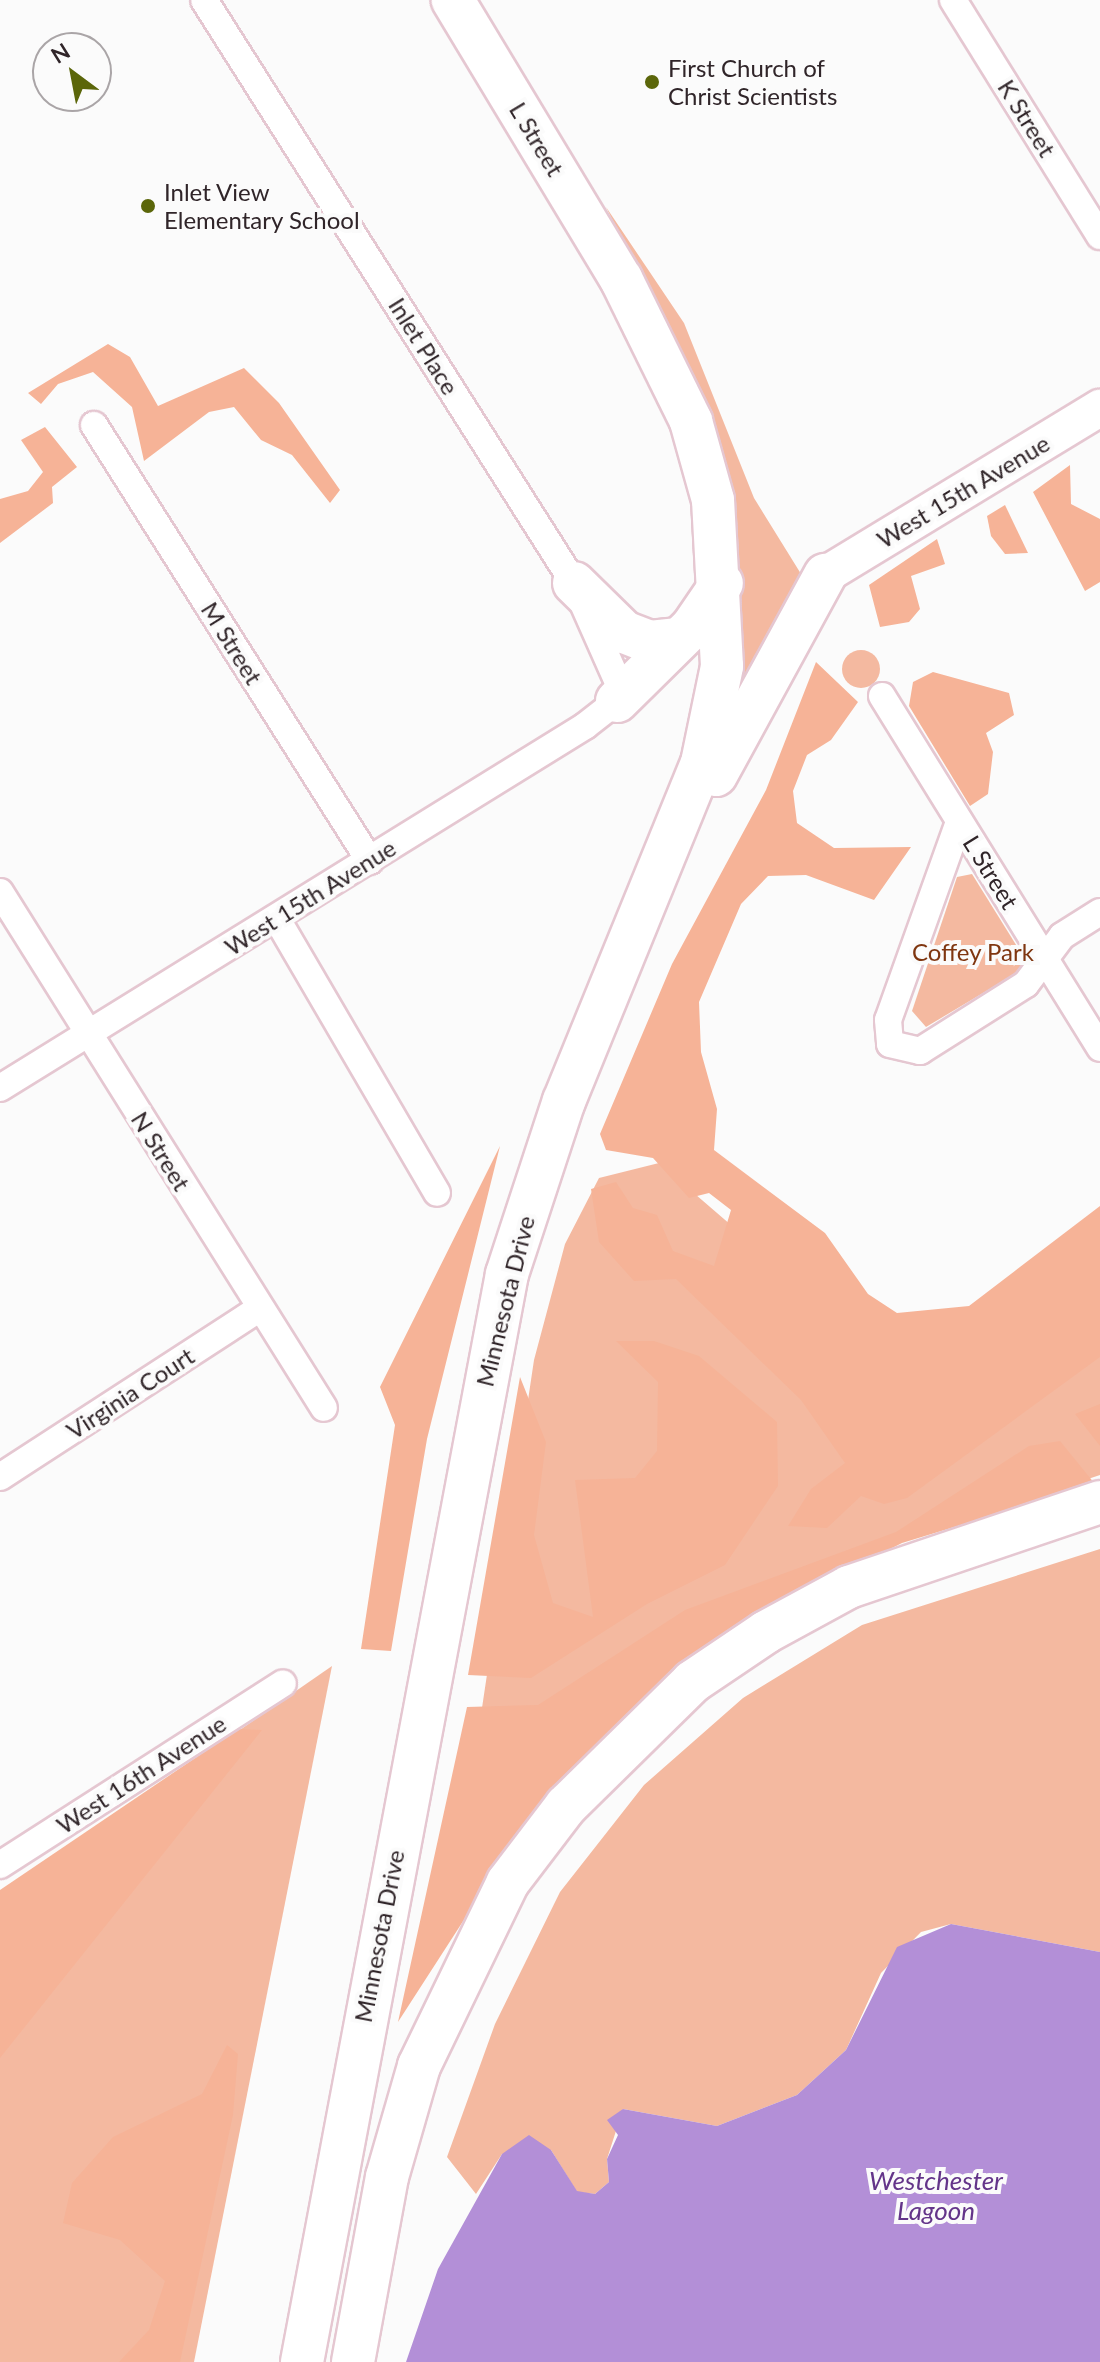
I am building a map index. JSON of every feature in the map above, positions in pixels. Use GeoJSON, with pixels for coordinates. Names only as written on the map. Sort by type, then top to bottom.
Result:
{"type":"FeatureCollection","features":[{"type":"Feature","properties":{"kind":"main road","name":"L Street"},"geometry":{"type":"LineString","coordinates":[[453,0],[621,279]]}},
{"type":"Feature","properties":{"kind":"main road","name":"Minnesota Drive"},"geometry":{"type":"LineString","coordinates":[[302,2362],[343,2123],[507,1274],[564,1101],[646,912],[713,717],[722,583],[713,500],[691,421],[621,279]]}},
{"type":"Feature","properties":{"kind":"main road","name":"West 15th Avenue"},"geometry":{"type":"LineString","coordinates":[[825,575],[1100,408]]}},
{"type":"Feature","properties":{"kind":"main road"},"geometry":{"type":"LineString","coordinates":[[646,912],[791,628],[825,575]]}},
{"type":"Feature","properties":{"kind":"main road"},"geometry":{"type":"LineString","coordinates":[[574,583],[624,632],[650,642],[679,639]]}},
{"type":"Feature","properties":{"kind":"main road"},"geometry":{"type":"LineString","coordinates":[[617,701],[679,639],[722,583]]}},
{"type":"Feature","properties":{"kind":"main road"},"geometry":{"type":"LineString","coordinates":[[353,2362],[387,2177],[419,2066],[508,1882],[566,1806],[669,1703],[766,1632],[849,1587],[1100,1502]]}},
{"type":"Feature","properties":{"kind":"main road"},"geometry":{"type":"LineString","coordinates":[[274,2362],[343,2123]]}},
{"type":"Feature","properties":{"kind":"street","name":"Inlet Place"},"geometry":{"type":"LineString","coordinates":[[204,0],[574,583],[619,677],[617,701]]}},
{"type":"Feature","properties":{"kind":"street","name":"K Street"},"geometry":{"type":"LineString","coordinates":[[953,0],[1100,236]]}},
{"type":"Feature","properties":{"kind":"street","name":"M Street"},"geometry":{"type":"LineString","coordinates":[[94,425],[370,861]]}},
{"type":"Feature","properties":{"kind":"street","name":"L Street"},"geometry":{"type":"LineString","coordinates":[[882,696],[1100,1048]]}},
{"type":"Feature","properties":{"kind":"street","name":"West 15th Avenue"},"geometry":{"type":"LineString","coordinates":[[0,1088],[370,861],[617,701]]}},
{"type":"Feature","properties":{"kind":"street"},"geometry":{"type":"LineString","coordinates":[[959,822],[888,1020],[890,1044],[920,1051],[1026,984],[1062,936],[1100,912]]}},
{"type":"Feature","properties":{"kind":"street","name":"N Street"},"geometry":{"type":"LineString","coordinates":[[0,892],[324,1408]]}},
{"type":"Feature","properties":{"kind":"street"},"geometry":{"type":"LineString","coordinates":[[277,919],[437,1193]]}},
{"type":"Feature","properties":{"kind":"street","name":"Virginia Court"},"geometry":{"type":"LineString","coordinates":[[0,1477],[260,1308]]}},
{"type":"Feature","properties":{"kind":"street","name":"West 16th Avenue"},"geometry":{"type":"LineString","coordinates":[[0,1865],[283,1683]]}},
{"type":"Feature","properties":{"kind":"green space"},"geometry":{"type":"Polygon","coordinates":[[[606,207],[684,323],[754,498],[806,582],[710,774],[698,394],[606,207]]]}},
{"type":"Feature","properties":{"kind":"green space"},"geometry":{"type":"Polygon","coordinates":[[[861,650],[874,656],[880,669],[874,682],[861,688],[848,682],[842,669],[848,656],[861,650]]]}},
{"type":"Feature","properties":{"kind":"green space","name":"Coffey Park"},"geometry":{"type":"Polygon","coordinates":[[[972,874],[1023,956],[1020,971],[926,1027],[912,1011],[957,877],[972,874]]]}},
{"type":"Feature","properties":{"kind":"green space"},"geometry":{"type":"Polygon","coordinates":[[[659,1163],[900,1371],[1100,1259],[1100,1475],[797,1576],[476,1748],[534,1360],[565,1244],[599,1178],[659,1163]]]}},
{"type":"Feature","properties":{"kind":"green space"},"geometry":{"type":"Polygon","coordinates":[[[1100,1549],[1100,1952],[951,1924],[921,1932],[881,1973],[846,2050],[797,2095],[717,2126],[623,2109],[607,2159],[609,2182],[595,2194],[577,2192],[551,2150],[502,2154],[476,2194],[447,2157],[495,2024],[560,1892],[644,1785],[743,1698],[862,1625],[1100,1549]]]}},
{"type":"Feature","properties":{"kind":"green space"},"geometry":{"type":"Polygon","coordinates":[[[332,1666],[194,2362],[0,2362],[0,1896],[332,1666]]]}},
{"type":"Feature","properties":{"kind":"shaded area"},"geometry":{"type":"Polygon","coordinates":[[[108,344],[130,357],[158,406],[244,368],[279,403],[340,490],[330,503],[292,455],[261,440],[234,407],[209,412],[144,461],[132,407],[93,372],[58,384],[41,404],[28,393],[108,344]]]}},
{"type":"Feature","properties":{"kind":"shaded area"},"geometry":{"type":"Polygon","coordinates":[[[45,427],[77,467],[52,487],[53,503],[0,543],[0,499],[28,491],[43,472],[21,440],[45,427]]]}},
{"type":"Feature","properties":{"kind":"shaded area"},"geometry":{"type":"Polygon","coordinates":[[[1070,465],[1071,504],[1100,519],[1100,582],[1085,591],[1033,492],[1070,465]]]}},
{"type":"Feature","properties":{"kind":"shaded area"},"geometry":{"type":"Polygon","coordinates":[[[1005,505],[1028,553],[1005,554],[991,536],[987,516],[1005,505]]]}},
{"type":"Feature","properties":{"kind":"shaded area"},"geometry":{"type":"Polygon","coordinates":[[[937,539],[945,564],[911,576],[920,609],[909,622],[880,627],[869,585],[937,539]]]}},
{"type":"Feature","properties":{"kind":"shaded area"},"geometry":{"type":"Polygon","coordinates":[[[816,662],[858,702],[831,740],[807,755],[793,791],[797,823],[834,848],[911,847],[874,900],[806,875],[768,876],[741,904],[699,1002],[701,1052],[717,1109],[714,1150],[825,1233],[868,1294],[897,1313],[969,1306],[1100,1206],[1100,1357],[907,1498],[884,1504],[861,1496],[827,1528],[788,1526],[811,1489],[845,1463],[801,1400],[676,1279],[634,1281],[599,1242],[591,1189],[616,1182],[633,1208],[657,1215],[673,1251],[714,1266],[731,1210],[709,1193],[689,1198],[653,1158],[606,1150],[600,1134],[672,964],[766,790],[816,662]]]}},
{"type":"Feature","properties":{"kind":"shaded area"},"geometry":{"type":"Polygon","coordinates":[[[933,672],[1009,693],[1014,715],[986,733],[993,752],[988,794],[970,806],[909,706],[913,682],[933,672]]]}},
{"type":"Feature","properties":{"kind":"shaded area"},"geometry":{"type":"Polygon","coordinates":[[[500,1146],[427,1439],[391,1651],[361,1649],[395,1425],[380,1387],[500,1146]]]}},
{"type":"Feature","properties":{"kind":"shaded area"},"geometry":{"type":"Polygon","coordinates":[[[616,1341],[654,1341],[699,1356],[777,1422],[778,1486],[725,1565],[647,1604],[531,1678],[468,1675],[520,1377],[546,1442],[534,1535],[553,1603],[593,1617],[575,1480],[635,1478],[657,1451],[658,1382],[616,1341]]]}},
{"type":"Feature","properties":{"kind":"shaded area"},"geometry":{"type":"Polygon","coordinates":[[[1100,1404],[1100,1446],[1075,1414],[1100,1404]]]}},
{"type":"Feature","properties":{"kind":"shaded area"},"geometry":{"type":"Polygon","coordinates":[[[1060,1441],[1095,1484],[902,1543],[813,1588],[658,1687],[572,1768],[518,1836],[398,2022],[467,1707],[538,1705],[685,1610],[896,1532],[1029,1446],[1060,1441]]]}},
{"type":"Feature","properties":{"kind":"shaded area"},"geometry":{"type":"Polygon","coordinates":[[[238,1729],[262,1730],[0,2058],[0,1890],[238,1729]]]}},
{"type":"Feature","properties":{"kind":"shaded area"},"geometry":{"type":"Polygon","coordinates":[[[227,2045],[238,2054],[233,2115],[180,2362],[119,2362],[149,2330],[165,2281],[120,2240],[63,2223],[72,2183],[113,2137],[202,2094],[227,2045]]]}},
{"type":"Feature","properties":{"kind":"water","name":"Westchester Lagoon"},"geometry":{"type":"Polygon","coordinates":[[[951,1924],[1100,1952],[1100,2362],[406,2362],[438,2269],[502,2154],[529,2135],[551,2150],[577,2191],[595,2194],[609,2182],[607,2159],[618,2135],[607,2120],[623,2109],[717,2126],[797,2095],[846,2050],[897,1947],[951,1924]]]}},
{"type":"Feature","properties":{"kind":"place","name":"First Church of Christ Scientists"},"geometry":{"type":"Point","coordinates":[652,82]}},
{"type":"Feature","properties":{"kind":"place","name":"Inlet View Elementary School"},"geometry":{"type":"Point","coordinates":[148,206]}}]}
